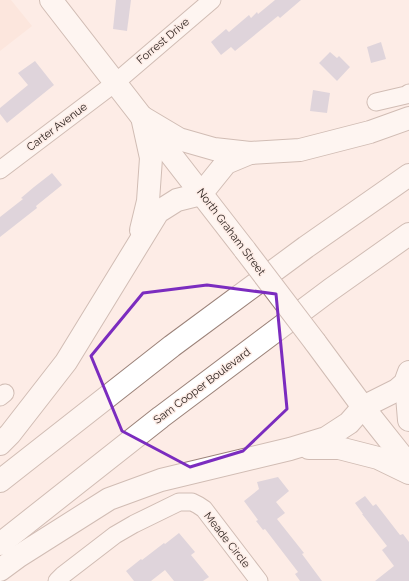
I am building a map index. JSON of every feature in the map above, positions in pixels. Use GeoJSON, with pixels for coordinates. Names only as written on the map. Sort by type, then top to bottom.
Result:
{"type":"FeatureCollection","features":[{"type":"Feature","properties":{"kind":"main road","name":"North Graham Street"},"geometry":{"type":"LineString","coordinates":[[52,0],[409,465]]}},
{"type":"Feature","properties":{"kind":"main road"},"geometry":{"type":"LineString","coordinates":[[142,117],[179,140],[214,149],[250,153],[300,150],[370,132],[409,118]]}},
{"type":"Feature","properties":{"kind":"main road"},"geometry":{"type":"LineString","coordinates":[[138,244],[148,201],[151,158],[142,117]]}},
{"type":"Feature","properties":{"kind":"main road"},"geometry":{"type":"LineString","coordinates":[[0,444],[10,434],[66,362],[158,212],[177,200],[201,194],[226,163],[250,153]]}},
{"type":"Feature","properties":{"kind":"main road"},"geometry":{"type":"LineString","coordinates":[[0,482],[178,341],[306,247],[409,175]]}},
{"type":"Feature","properties":{"kind":"main road","name":"Sam Cooper Boulevard"},"geometry":{"type":"LineString","coordinates":[[0,544],[167,413],[330,290],[409,234]]}},
{"type":"Feature","properties":{"kind":"main road"},"geometry":{"type":"LineString","coordinates":[[0,570],[19,556],[109,499],[161,480],[290,449],[326,438],[350,423],[363,406],[397,390],[405,382],[409,372]]}},
{"type":"Feature","properties":{"kind":"main road"},"geometry":{"type":"LineString","coordinates":[[409,385],[407,396],[409,420]]}},
{"type":"Feature","properties":{"kind":"main road"},"geometry":{"type":"LineString","coordinates":[[290,449],[339,448],[378,458],[409,473]]}},
{"type":"Feature","properties":{"kind":"street","name":"Forrest Drive"},"geometry":{"type":"LineString","coordinates":[[115,83],[212,0]]}},
{"type":"Feature","properties":{"kind":"street","name":"Carter Avenue"},"geometry":{"type":"LineString","coordinates":[[0,170],[115,83]]}},
{"type":"Feature","properties":{"kind":"street"},"geometry":{"type":"LineString","coordinates":[[376,102],[406,95],[409,92]]}},
{"type":"Feature","properties":{"kind":"street","name":"Meade Circle"},"geometry":{"type":"LineString","coordinates":[[57,581],[115,535],[179,502],[192,502],[204,510],[259,581]]}},
{"type":"Feature","properties":{"kind":"highlighted area"},"geometry":{"type":"Polygon","coordinates":[[[207,285],[276,294],[287,409],[243,451],[190,467],[122,431],[91,356],[143,293],[207,285]]]}},
{"type":"Feature","properties":{"kind":"shaded area"},"geometry":{"type":"Polygon","coordinates":[[[0,0],[11,0],[32,26],[0,51],[0,0]]]}},
{"type":"Feature","properties":{"kind":"building"},"geometry":{"type":"Polygon","coordinates":[[[116,0],[131,0],[127,31],[113,29],[116,0]]]}},
{"type":"Feature","properties":{"kind":"building"},"geometry":{"type":"Polygon","coordinates":[[[275,0],[301,0],[280,18],[278,16],[235,51],[231,47],[221,55],[211,42],[226,29],[229,32],[249,15],[251,18],[257,12],[258,14],[275,0]]]}},
{"type":"Feature","properties":{"kind":"building"},"geometry":{"type":"Polygon","coordinates":[[[381,42],[386,59],[371,63],[367,47],[381,42]]]}},
{"type":"Feature","properties":{"kind":"building"},"geometry":{"type":"Polygon","coordinates":[[[330,52],[337,58],[339,56],[350,67],[337,81],[319,63],[330,52]]]}},
{"type":"Feature","properties":{"kind":"building"},"geometry":{"type":"Polygon","coordinates":[[[35,61],[54,85],[7,123],[0,114],[0,108],[28,85],[18,73],[35,61]]]}},
{"type":"Feature","properties":{"kind":"building"},"geometry":{"type":"Polygon","coordinates":[[[313,90],[330,93],[327,113],[310,111],[313,90]]]}},
{"type":"Feature","properties":{"kind":"building"},"geometry":{"type":"Polygon","coordinates":[[[52,173],[62,185],[36,206],[37,208],[0,237],[0,217],[52,173]]]}},
{"type":"Feature","properties":{"kind":"building"},"geometry":{"type":"Polygon","coordinates":[[[278,477],[289,491],[276,502],[285,513],[277,519],[304,553],[302,554],[322,581],[300,581],[295,574],[298,572],[265,529],[263,530],[256,521],[258,520],[244,501],[259,489],[257,482],[278,477]]]}},
{"type":"Feature","properties":{"kind":"building"},"geometry":{"type":"Polygon","coordinates":[[[365,496],[373,506],[376,504],[400,535],[403,534],[409,542],[409,581],[375,581],[394,566],[382,550],[387,546],[355,503],[365,496]]]}},
{"type":"Feature","properties":{"kind":"building"},"geometry":{"type":"Polygon","coordinates":[[[179,533],[195,552],[191,555],[209,577],[203,581],[174,581],[165,570],[151,581],[134,581],[126,571],[179,533]]]}}]}
